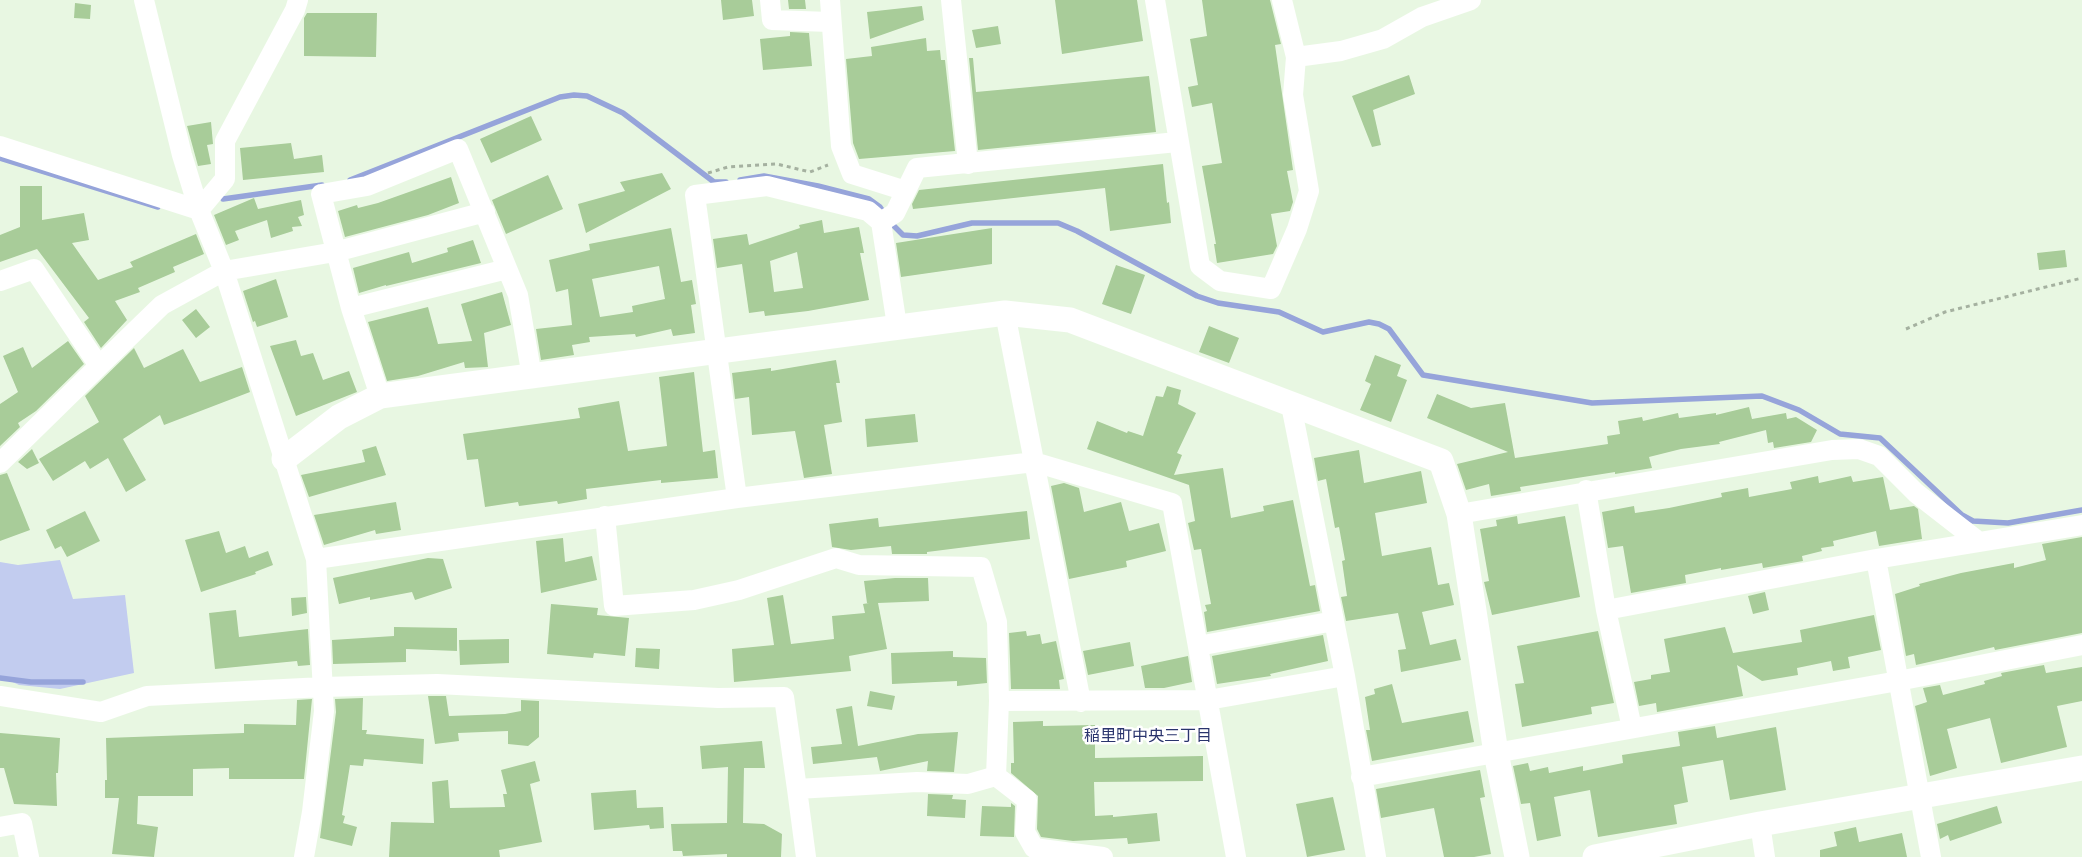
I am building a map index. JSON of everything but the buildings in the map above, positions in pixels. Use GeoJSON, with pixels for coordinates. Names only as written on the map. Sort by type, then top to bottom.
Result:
{"type":"FeatureCollection","features":[{"type":"Feature","properties":{"kind":"street"},"geometry":{"type":"LineString","coordinates":[[144,0],[182,155],[199,210],[224,271],[316,560],[324,711],[304,857]]}},
{"type":"Feature","properties":{"kind":"street"},"geometry":{"type":"LineString","coordinates":[[199,210],[225,179],[225,141],[295,10],[298,0]]}},
{"type":"Feature","properties":{"kind":"street"},"geometry":{"type":"LineString","coordinates":[[770,0],[772,20],[830,22]]}},
{"type":"Feature","properties":{"kind":"street"},"geometry":{"type":"LineString","coordinates":[[830,0],[830,22],[836,63],[841,146],[852,174],[906,191]]}},
{"type":"Feature","properties":{"kind":"street"},"geometry":{"type":"LineString","coordinates":[[951,0],[968,164]]}},
{"type":"Feature","properties":{"kind":"street"},"geometry":{"type":"LineString","coordinates":[[1155,0],[1177,142],[1200,266],[1220,281],[1271,289],[1298,230],[1309,191],[1293,95],[1296,57],[1282,0]]}},
{"type":"Feature","properties":{"kind":"street"},"geometry":{"type":"LineString","coordinates":[[1296,57],[1341,51],[1383,39],[1422,17],[1471,0]]}},
{"type":"Feature","properties":{"kind":"street"},"geometry":{"type":"LineString","coordinates":[[897,326],[888,218],[906,191],[917,168],[1177,142]]}},
{"type":"Feature","properties":{"kind":"street"},"geometry":{"type":"LineString","coordinates":[[0,146],[199,210]]}},
{"type":"Feature","properties":{"kind":"street"},"geometry":{"type":"LineString","coordinates":[[380,396],[351,308],[321,194],[367,186],[458,149],[518,295],[532,377]]}},
{"type":"Feature","properties":{"kind":"street"},"geometry":{"type":"LineString","coordinates":[[737,498],[695,195],[767,186],[868,211],[888,218]]}},
{"type":"Feature","properties":{"kind":"street"},"geometry":{"type":"LineString","coordinates":[[1,458],[162,305],[224,271],[335,252],[485,212]]}},
{"type":"Feature","properties":{"kind":"street"},"geometry":{"type":"LineString","coordinates":[[0,282],[34,269],[99,366]]}},
{"type":"Feature","properties":{"kind":"street"},"geometry":{"type":"LineString","coordinates":[[351,308],[507,269]]}},
{"type":"Feature","properties":{"kind":"street"},"geometry":{"type":"LineString","coordinates":[[284,459],[340,417],[380,396],[1005,313],[1070,320],[1440,461],[1458,514],[1496,753],[1517,857]]}},
{"type":"Feature","properties":{"kind":"street"},"geometry":{"type":"LineString","coordinates":[[1005,313],[1081,702]]}},
{"type":"Feature","properties":{"kind":"street"},"geometry":{"type":"LineString","coordinates":[[1291,405],[1334,621],[1376,857]]}},
{"type":"Feature","properties":{"kind":"street"},"geometry":{"type":"LineString","coordinates":[[1458,514],[1586,490],[1832,450],[1859,449],[1879,456],[1916,493],[1979,542]]}},
{"type":"Feature","properties":{"kind":"street"},"geometry":{"type":"LineString","coordinates":[[316,560],[605,516],[1034,462],[1172,503],[1236,857]]}},
{"type":"Feature","properties":{"kind":"street"},"geometry":{"type":"LineString","coordinates":[[1586,490],[1606,610],[1632,728]]}},
{"type":"Feature","properties":{"kind":"street"},"geometry":{"type":"LineString","coordinates":[[605,516],[614,606],[694,600],[739,590],[836,558],[859,565],[981,567],[997,622],[999,701],[996,776]]}},
{"type":"Feature","properties":{"kind":"street"},"geometry":{"type":"LineString","coordinates":[[1606,610],[1876,560],[2082,525]]}},
{"type":"Feature","properties":{"kind":"street"},"geometry":{"type":"LineString","coordinates":[[1876,560],[1931,857]]}},
{"type":"Feature","properties":{"kind":"street"},"geometry":{"type":"LineString","coordinates":[[1198,646],[1334,621]]}},
{"type":"Feature","properties":{"kind":"street"},"geometry":{"type":"LineString","coordinates":[[1361,777],[1898,682],[2082,645]]}},
{"type":"Feature","properties":{"kind":"street"},"geometry":{"type":"LineString","coordinates":[[999,701],[1208,700],[1344,676]]}},
{"type":"Feature","properties":{"kind":"street"},"geometry":{"type":"LineString","coordinates":[[0,696],[101,712],[147,696],[323,687],[437,684],[718,698],[784,697],[806,857]]}},
{"type":"Feature","properties":{"kind":"street"},"geometry":{"type":"LineString","coordinates":[[1595,857],[1760,824],[2082,768]]}},
{"type":"Feature","properties":{"kind":"street"},"geometry":{"type":"LineString","coordinates":[[797,789],[917,782],[968,784],[996,776]]}},
{"type":"Feature","properties":{"kind":"street"},"geometry":{"type":"LineString","coordinates":[[996,776],[1026,800],[1025,832],[1034,848],[1103,857]]}},
{"type":"Feature","properties":{"kind":"street"},"geometry":{"type":"LineString","coordinates":[[0,827],[22,823],[29,857]]}},
{"type":"Feature","properties":{"kind":"street"},"geometry":{"type":"LineString","coordinates":[[1760,824],[1766,857]]}},
{"type":"Feature","properties":{"kind":"path"},"geometry":{"type":"LineString","coordinates":[[710,172],[728,167],[777,164],[810,172],[827,166],[841,146]]}},
{"type":"Feature","properties":{"kind":"path"},"geometry":{"type":"LineString","coordinates":[[1906,329],[1945,312],[2082,278]]}},
{"type":"Feature","properties":{"kind":"shaded area"},"geometry":{"type":"Polygon","coordinates":[[[60,560],[73,599],[125,595],[134,673],[60,689],[19,685],[0,676],[0,562],[18,565],[60,560]]]}},
{"type":"Feature","properties":{"kind":"waterway"},"geometry":{"type":"LineString","coordinates":[[350,180],[560,97],[574,95],[587,96],[623,113],[714,182],[726,182]]}},
{"type":"Feature","properties":{"kind":"waterway"},"geometry":{"type":"LineString","coordinates":[[0,158],[158,207]]}},
{"type":"Feature","properties":{"kind":"waterway"},"geometry":{"type":"LineString","coordinates":[[740,180],[764,176],[818,186],[869,199],[880,207],[892,224],[903,235],[917,236],[972,223],[1058,223],[1077,231],[1197,296],[1218,303],[1279,312],[1323,332],[1369,322],[1379,324],[1389,329],[1423,375],[1592,403],[1762,396],[1799,410],[1840,434],[1880,438],[1962,515],[1973,521],[2008,523],[2082,510]]}},
{"type":"Feature","properties":{"kind":"waterway"},"geometry":{"type":"LineString","coordinates":[[223,199],[322,185]]}},
{"type":"Feature","properties":{"kind":"waterway"},"geometry":{"type":"LineString","coordinates":[[0,678],[31,682],[83,682]]}},
{"type":"Feature","properties":{"kind":"district","name":"稲里町中央三丁目"},"geometry":{"type":"Point","coordinates":[1148,738]}}]}
